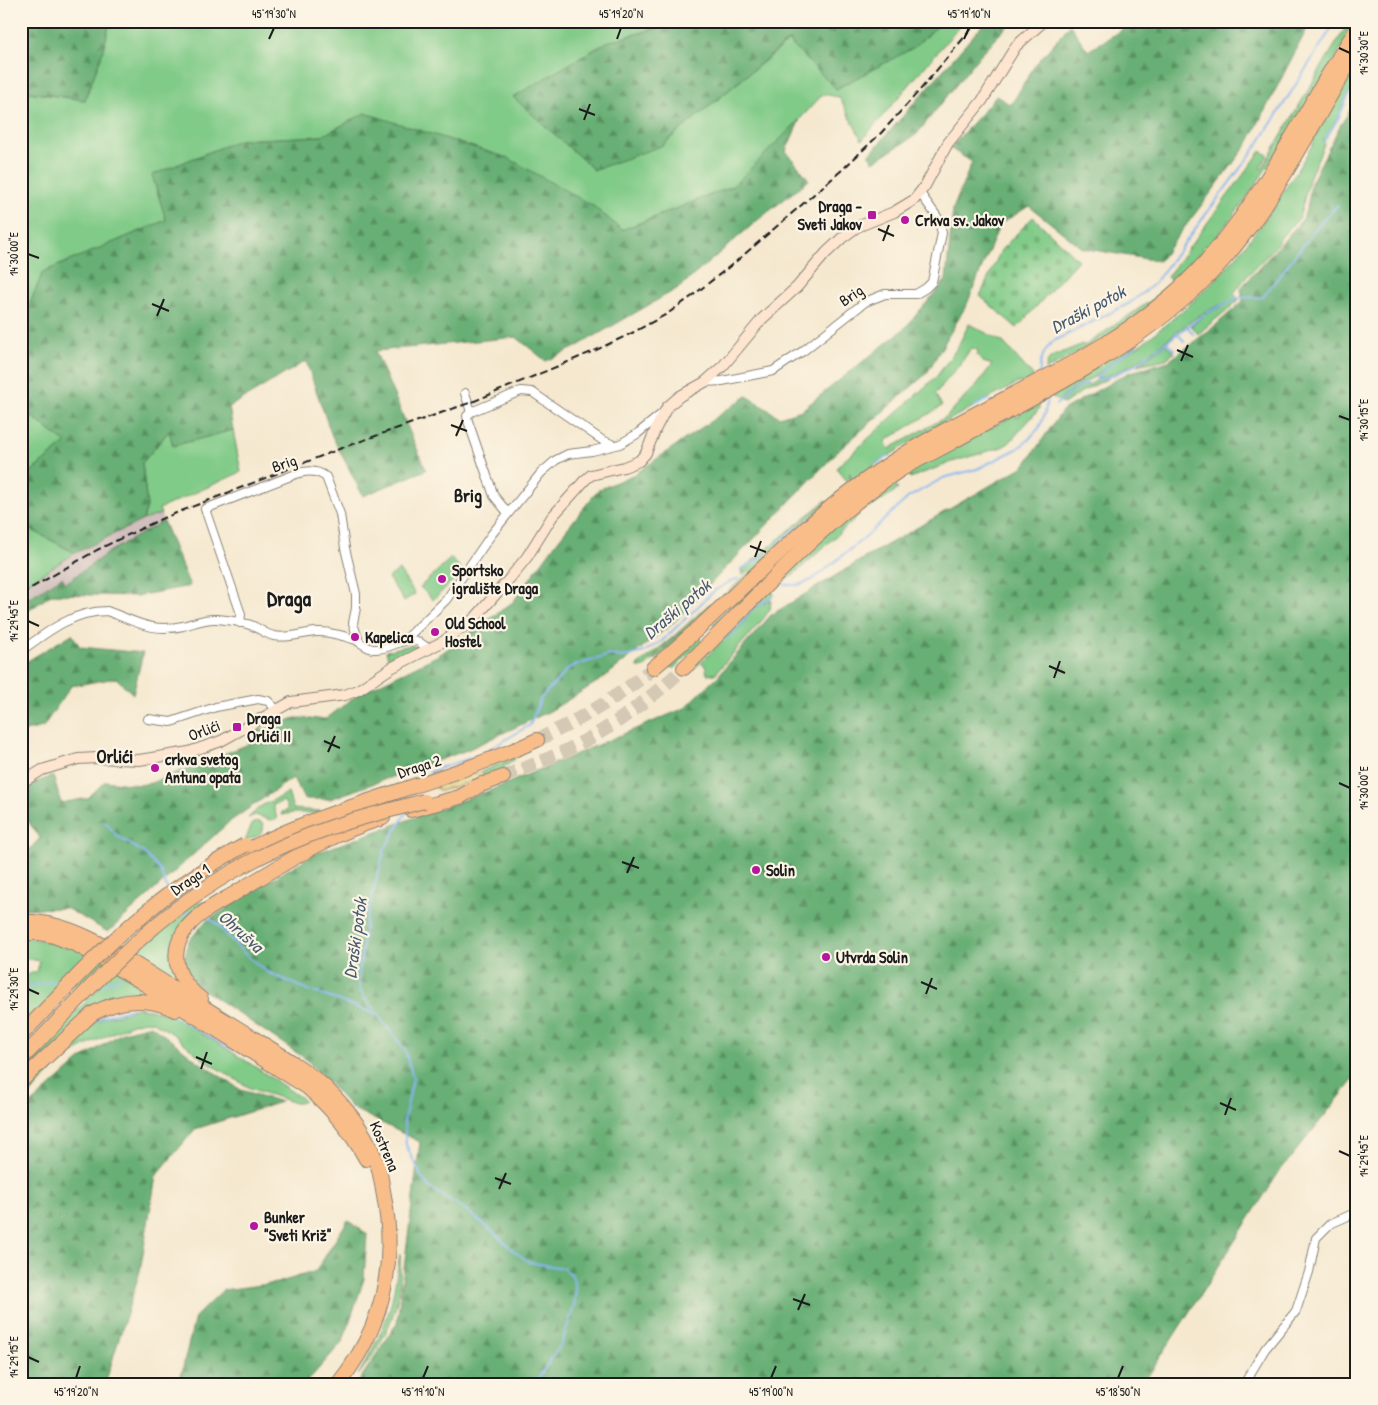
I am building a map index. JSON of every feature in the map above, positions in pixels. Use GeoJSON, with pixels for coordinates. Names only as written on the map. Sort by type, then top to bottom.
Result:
{"type":"FeatureCollection","features":[{"type":"Feature","properties":{"kind":"highway"},"geometry":{"type":"LineString","coordinates":[[1057,378],[1148,314],[1189,279],[1231,232],[1265,184],[1357,29]]}},
{"type":"Feature","properties":{"kind":"highway"},"geometry":{"type":"LineString","coordinates":[[653,668],[817,518],[864,481],[905,453],[941,432],[1028,393],[1127,344],[1197,288],[1255,221],[1357,50]]}},
{"type":"Feature","properties":{"kind":"highway"},"geometry":{"type":"LineString","coordinates":[[684,668],[799,552],[861,498],[900,470],[1028,393]]}},
{"type":"Feature","properties":{"kind":"highway","name":"Draga 2"},"geometry":{"type":"LineString","coordinates":[[247,847],[277,829],[294,823],[313,821],[460,771],[537,740]]}},
{"type":"Feature","properties":{"kind":"highway"},"geometry":{"type":"LineString","coordinates":[[310,1082],[296,1058],[196,994],[184,983],[176,963],[177,950],[186,928],[207,911],[295,857],[353,828],[503,777]]}},
{"type":"Feature","properties":{"kind":"highway","name":"Draga 1"},"geometry":{"type":"LineString","coordinates":[[21,1059],[116,961],[186,902],[220,878],[272,851],[319,832],[359,819],[425,804]]}},
{"type":"Feature","properties":{"kind":"highway"},"geometry":{"type":"LineString","coordinates":[[21,1035],[105,949],[148,910],[189,879],[247,847]]}},
{"type":"Feature","properties":{"kind":"highway","name":"Draga 1"},"geometry":{"type":"LineString","coordinates":[[21,1043],[106,956],[147,918],[193,883],[247,847]]}},
{"type":"Feature","properties":{"kind":"highway"},"geometry":{"type":"LineString","coordinates":[[21,922],[44,922],[74,931],[90,945],[280,1054],[310,1082]]}},
{"type":"Feature","properties":{"kind":"highway"},"geometry":{"type":"LineString","coordinates":[[21,933],[54,936],[90,945]]}},
{"type":"Feature","properties":{"kind":"highway"},"geometry":{"type":"LineString","coordinates":[[21,1081],[92,1014],[115,1003],[135,1000],[151,1002],[176,1011],[291,1081],[310,1082]]}},
{"type":"Feature","properties":{"kind":"highway","name":"Kostrena"},"geometry":{"type":"LineString","coordinates":[[310,1082],[346,1118],[383,1192],[389,1232],[389,1258],[382,1301],[365,1343],[351,1368],[338,1384]]}},
{"type":"Feature","properties":{"kind":"street","name":"Brig"},"geometry":{"type":"LineString","coordinates":[[21,651],[66,620],[89,612],[106,611],[149,628],[183,626],[208,619],[252,626],[275,636],[289,636],[318,631],[334,633],[376,649],[405,640],[446,600],[508,513],[541,472],[556,460],[568,454],[592,451],[620,444],[637,434],[680,396],[705,382],[723,366],[762,319],[797,287],[826,253],[842,238],[857,227],[906,206],[920,193],[948,143],[982,101],[1016,46],[1044,21]]}},
{"type":"Feature","properties":{"kind":"street","name":"Brig"},"geometry":{"type":"LineString","coordinates":[[705,382],[722,381],[773,371],[803,351],[865,302],[885,294],[916,294],[926,288],[932,282],[942,233],[938,218],[920,193]]}},
{"type":"Feature","properties":{"kind":"street"},"geometry":{"type":"LineString","coordinates":[[508,513],[494,496],[468,421],[468,416],[471,412],[521,391],[532,392],[602,440],[614,445]]}},
{"type":"Feature","properties":{"kind":"street"},"geometry":{"type":"LineString","coordinates":[[465,393],[471,412]]}},
{"type":"Feature","properties":{"kind":"street","name":"Brig"},"geometry":{"type":"LineString","coordinates":[[429,650],[475,618],[497,595],[521,566],[552,517],[591,475],[624,467],[642,457],[649,448],[664,412]]}},
{"type":"Feature","properties":{"kind":"street","name":"Brig"},"geometry":{"type":"LineString","coordinates":[[240,623],[241,614],[205,509],[304,471],[312,471],[326,477],[338,507],[356,594],[353,623],[359,642]]}},
{"type":"Feature","properties":{"kind":"street"},"geometry":{"type":"LineString","coordinates":[[405,640],[423,643],[429,650]]}},
{"type":"Feature","properties":{"kind":"street","name":"Orlići"},"geometry":{"type":"LineString","coordinates":[[21,783],[42,770],[78,759],[147,760],[201,749],[231,736],[291,702],[353,693],[391,668],[429,650]]}},
{"type":"Feature","properties":{"kind":"street","name":"Orlići"},"geometry":{"type":"LineString","coordinates":[[148,720],[171,722],[216,707],[258,699],[268,701],[276,709]]}},
{"type":"Feature","properties":{"kind":"street"},"geometry":{"type":"LineString","coordinates":[[1244,1384],[1265,1349],[1296,1311],[1309,1272],[1316,1238],[1330,1224],[1357,1212]]}},
{"type":"Feature","properties":{"kind":"shaded area"},"geometry":{"type":"Polygon","coordinates":[[[161,514],[163,520],[109,552],[66,583],[62,578],[21,603],[21,587],[75,553],[143,520],[161,514]]]}},
{"type":"Feature","properties":{"kind":"green space"},"geometry":{"type":"Polygon","coordinates":[[[21,21],[110,21],[103,51],[85,100],[21,91],[21,21]]]}},
{"type":"Feature","properties":{"kind":"green space"},"geometry":{"type":"Polygon","coordinates":[[[110,21],[683,21],[607,42],[661,146],[789,41],[913,48],[943,21],[964,21],[862,140],[839,97],[823,94],[733,186],[622,230],[593,206],[365,113],[322,136],[238,140],[167,220],[43,272],[21,326],[21,91],[85,100],[103,51],[110,21]]]}},
{"type":"Feature","properties":{"kind":"green space"},"geometry":{"type":"Polygon","coordinates":[[[683,21],[943,21],[913,48],[836,89],[788,41],[661,146],[594,170],[513,97],[607,42],[683,21]]]}},
{"type":"Feature","properties":{"kind":"green space"},"geometry":{"type":"Polygon","coordinates":[[[986,21],[1012,21],[979,56],[916,135],[873,162],[869,155],[986,21]]]}},
{"type":"Feature","properties":{"kind":"green space"},"geometry":{"type":"Polygon","coordinates":[[[1124,21],[1311,21],[1247,145],[1159,261],[1082,248],[1029,206],[1000,224],[967,304],[927,373],[838,451],[672,624],[602,679],[550,711],[467,750],[330,799],[304,799],[293,778],[229,822],[108,932],[66,908],[21,909],[21,843],[28,851],[40,838],[21,811],[21,794],[34,783],[53,776],[61,803],[88,798],[105,781],[139,785],[151,783],[254,742],[251,733],[295,718],[326,719],[357,695],[439,655],[513,602],[598,490],[635,474],[747,396],[779,417],[802,410],[905,328],[946,280],[953,209],[972,162],[950,148],[996,96],[1011,105],[1035,65],[1070,25],[1088,51],[1126,27],[1124,21]]]}},
{"type":"Feature","properties":{"kind":"green space"},"geometry":{"type":"Polygon","coordinates":[[[1350,21],[1357,22],[1286,139],[1244,202],[1208,247],[1205,245],[1202,248],[1204,251],[1188,272],[1177,283],[1121,327],[1045,371],[1051,357],[1083,344],[1084,346],[1150,301],[1177,276],[1176,274],[1170,280],[1167,277],[1261,151],[1268,155],[1260,168],[1262,169],[1350,21]]]}},
{"type":"Feature","properties":{"kind":"green space"},"geometry":{"type":"Polygon","coordinates":[[[1357,64],[1357,92],[1355,95],[1349,92],[1339,117],[1325,140],[1322,140],[1325,142],[1310,176],[1299,219],[1248,275],[1234,293],[1237,298],[1205,312],[1154,350],[1128,366],[1097,379],[1099,374],[1109,365],[1145,341],[1193,301],[1233,260],[1284,191],[1314,142],[1314,138],[1357,64]]]}},
{"type":"Feature","properties":{"kind":"green space"},"geometry":{"type":"Polygon","coordinates":[[[1357,100],[1357,1073],[1279,1172],[1143,1384],[357,1384],[397,1323],[420,1142],[352,1108],[306,1059],[192,982],[184,963],[188,942],[204,923],[316,853],[491,790],[685,708],[718,676],[771,615],[861,560],[1024,466],[1063,410],[1128,373],[1169,361],[1216,325],[1243,301],[1241,288],[1303,219],[1311,183],[1340,126],[1357,100]]]}},
{"type":"Feature","properties":{"kind":"green space"},"geometry":{"type":"Polygon","coordinates":[[[365,113],[508,158],[593,206],[622,230],[733,186],[800,119],[786,151],[809,180],[759,219],[680,287],[574,348],[546,361],[516,337],[375,351],[426,470],[363,496],[332,436],[306,361],[229,407],[233,430],[173,446],[169,431],[142,463],[147,506],[143,520],[75,553],[21,524],[21,480],[66,443],[21,408],[21,326],[43,272],[166,220],[152,175],[239,140],[322,136],[365,113]]]}},
{"type":"Feature","properties":{"kind":"green space"},"geometry":{"type":"Polygon","coordinates":[[[1033,217],[1078,260],[1017,328],[980,296],[1001,250],[1033,217]]]}},
{"type":"Feature","properties":{"kind":"green space"},"geometry":{"type":"Polygon","coordinates":[[[1238,299],[1198,334],[1191,326],[1206,314],[1238,299]]]}},
{"type":"Feature","properties":{"kind":"green space"},"geometry":{"type":"Polygon","coordinates":[[[969,324],[1003,342],[1034,377],[1021,384],[1020,382],[933,429],[891,454],[851,483],[850,473],[848,482],[837,467],[937,376],[957,348],[969,324]],[[971,348],[935,394],[942,406],[885,441],[889,449],[946,417],[975,387],[992,365],[983,362],[977,355],[978,350],[971,348]]]}},
{"type":"Feature","properties":{"kind":"green space"},"geometry":{"type":"Polygon","coordinates":[[[1135,344],[1096,376],[1073,388],[1059,401],[1051,396],[1063,390],[1063,387],[1135,344]]]}},
{"type":"Feature","properties":{"kind":"green space"},"geometry":{"type":"Polygon","coordinates":[[[1166,344],[1174,353],[1166,359],[1137,365],[1166,344]]]}},
{"type":"Feature","properties":{"kind":"green space"},"geometry":{"type":"Polygon","coordinates":[[[1109,378],[1081,392],[1064,404],[1061,402],[1074,390],[1097,380],[1109,378]]]}},
{"type":"Feature","properties":{"kind":"green space"},"geometry":{"type":"Polygon","coordinates":[[[1039,403],[1039,409],[1009,443],[910,478],[907,472],[1015,415],[1016,417],[1020,416],[1020,413],[1039,403]]]}},
{"type":"Feature","properties":{"kind":"green space"},"geometry":{"type":"Polygon","coordinates":[[[21,408],[66,443],[21,480],[21,408]]]}},
{"type":"Feature","properties":{"kind":"green space"},"geometry":{"type":"Polygon","coordinates":[[[170,430],[173,445],[233,430],[241,472],[159,509],[161,514],[143,520],[147,506],[142,463],[170,430]]]}},
{"type":"Feature","properties":{"kind":"green space"},"geometry":{"type":"Polygon","coordinates":[[[893,481],[898,489],[870,508],[866,504],[868,501],[856,510],[859,515],[793,575],[782,580],[786,575],[785,573],[823,536],[864,502],[893,481]]]}},
{"type":"Feature","properties":{"kind":"green space"},"geometry":{"type":"Polygon","coordinates":[[[826,500],[765,555],[751,562],[826,500]]]}},
{"type":"Feature","properties":{"kind":"green space"},"geometry":{"type":"Polygon","coordinates":[[[828,502],[655,660],[653,658],[749,573],[748,571],[742,575],[741,570],[749,564],[766,557],[828,502]]]}},
{"type":"Feature","properties":{"kind":"green space"},"geometry":{"type":"Polygon","coordinates":[[[163,521],[190,586],[137,596],[52,594],[21,616],[21,603],[62,577],[66,583],[109,552],[163,521]]]}},
{"type":"Feature","properties":{"kind":"green space"},"geometry":{"type":"Polygon","coordinates":[[[21,524],[75,553],[21,587],[21,524]]]}},
{"type":"Feature","properties":{"kind":"green space","name":"Sportsko igralište Draga"},"geometry":{"type":"Polygon","coordinates":[[[451,558],[463,571],[433,600],[420,587],[451,558]]]}},
{"type":"Feature","properties":{"kind":"green space"},"geometry":{"type":"Polygon","coordinates":[[[770,568],[774,570],[719,627],[714,626],[714,623],[770,568]]]}},
{"type":"Feature","properties":{"kind":"green space"},"geometry":{"type":"Polygon","coordinates":[[[399,570],[415,594],[404,601],[388,578],[399,570]]]}},
{"type":"Feature","properties":{"kind":"green space"},"geometry":{"type":"Polygon","coordinates":[[[772,590],[774,595],[751,609],[739,628],[722,639],[693,670],[691,668],[767,593],[772,590]]]}},
{"type":"Feature","properties":{"kind":"green space"},"geometry":{"type":"Polygon","coordinates":[[[771,599],[770,609],[764,618],[715,674],[707,674],[705,665],[701,663],[723,640],[740,629],[752,610],[771,599]]]}},
{"type":"Feature","properties":{"kind":"green space"},"geometry":{"type":"Polygon","coordinates":[[[709,604],[712,604],[651,658],[652,660],[645,667],[640,668],[637,666],[672,638],[709,604]]]}},
{"type":"Feature","properties":{"kind":"green space"},"geometry":{"type":"Polygon","coordinates":[[[72,634],[80,647],[143,653],[133,694],[116,678],[71,686],[43,727],[21,732],[21,665],[72,634]]]}},
{"type":"Feature","properties":{"kind":"green space"},"geometry":{"type":"Polygon","coordinates":[[[695,638],[699,638],[702,642],[674,668],[662,669],[695,638]]]}},
{"type":"Feature","properties":{"kind":"green space"},"geometry":{"type":"Polygon","coordinates":[[[411,645],[420,648],[390,664],[386,651],[411,645]]]}},
{"type":"Feature","properties":{"kind":"green space"},"geometry":{"type":"Polygon","coordinates":[[[515,757],[509,764],[504,766],[507,770],[484,778],[482,776],[483,771],[515,757]]]}},
{"type":"Feature","properties":{"kind":"green space"},"geometry":{"type":"Polygon","coordinates":[[[288,793],[293,809],[320,811],[320,813],[282,815],[282,812],[288,810],[284,801],[273,805],[277,819],[270,820],[255,815],[248,818],[261,806],[288,793]]]}},
{"type":"Feature","properties":{"kind":"green space"},"geometry":{"type":"Polygon","coordinates":[[[257,821],[263,824],[263,831],[258,836],[245,841],[252,824],[257,821]]]}},
{"type":"Feature","properties":{"kind":"green space"},"geometry":{"type":"Polygon","coordinates":[[[195,902],[210,903],[180,930],[183,987],[149,968],[137,988],[157,997],[124,998],[21,1076],[21,1067],[99,988],[67,982],[21,1030],[21,979],[37,971],[40,961],[21,960],[21,938],[131,956],[195,902]]]}},
{"type":"Feature","properties":{"kind":"green space"},"geometry":{"type":"Polygon","coordinates":[[[137,1008],[157,1011],[183,1022],[244,1059],[304,1100],[301,1103],[295,1103],[250,1088],[205,1061],[173,1034],[153,1022],[145,1021],[132,1024],[79,1049],[53,1069],[21,1105],[21,1090],[96,1022],[105,1017],[137,1008]]]}},
{"type":"Feature","properties":{"kind":"green space"},"geometry":{"type":"Polygon","coordinates":[[[151,1025],[199,1062],[241,1090],[281,1102],[195,1129],[156,1176],[140,1271],[105,1384],[21,1384],[21,1113],[80,1060],[123,1032],[151,1025]]]}},
{"type":"Feature","properties":{"kind":"green space"},"geometry":{"type":"Polygon","coordinates":[[[348,1220],[367,1234],[364,1279],[343,1341],[305,1384],[179,1384],[195,1317],[223,1290],[277,1283],[316,1271],[348,1220]]]}},
{"type":"Feature","properties":{"kind":"green space"},"geometry":{"type":"Polygon","coordinates":[[[400,1254],[400,1285],[395,1310],[373,1355],[358,1375],[385,1323],[394,1292],[400,1254]]]}},
{"type":"Feature","properties":{"kind":"sand"},"geometry":{"type":"Polygon","coordinates":[[[483,771],[482,776],[484,778],[440,791],[435,787],[483,771]]]}},
{"type":"Feature","properties":{"kind":"waterway","name":"Draški potok"},"geometry":{"type":"LineString","coordinates":[[1040,375],[1042,357],[1052,342],[1130,303],[1154,284],[1259,143],[1336,21]]}},
{"type":"Feature","properties":{"kind":"waterway"},"geometry":{"type":"LineString","coordinates":[[1324,141],[1339,117],[1349,93]]}},
{"type":"Feature","properties":{"kind":"waterway"},"geometry":{"type":"LineString","coordinates":[[1097,380],[1114,375],[1135,365],[1206,313],[1238,298],[1263,297],[1316,228],[1338,205]]}},
{"type":"Feature","properties":{"kind":"waterway"},"geometry":{"type":"LineString","coordinates":[[1188,327],[1193,334]]}},
{"type":"Feature","properties":{"kind":"waterway"},"geometry":{"type":"LineString","coordinates":[[1178,334],[1184,341]]}},
{"type":"Feature","properties":{"kind":"waterway"},"geometry":{"type":"LineString","coordinates":[[1167,342],[1174,350]]}},
{"type":"Feature","properties":{"kind":"waterway"},"geometry":{"type":"LineString","coordinates":[[1096,378],[1118,358],[1136,346]]}},
{"type":"Feature","properties":{"kind":"waterway"},"geometry":{"type":"LineString","coordinates":[[1056,405],[1074,389],[1088,383]]}},
{"type":"Feature","properties":{"kind":"waterway","name":"Draški potok"},"geometry":{"type":"LineString","coordinates":[[778,584],[798,585],[812,580],[863,539],[909,497],[943,478],[977,469],[1017,449],[1039,428],[1045,413],[1047,402],[1045,397]]}},
{"type":"Feature","properties":{"kind":"waterway"},"geometry":{"type":"LineString","coordinates":[[975,406],[989,399]]}},
{"type":"Feature","properties":{"kind":"waterway"},"geometry":{"type":"LineString","coordinates":[[876,464],[889,456]]}},
{"type":"Feature","properties":{"kind":"waterway"},"geometry":{"type":"LineString","coordinates":[[774,548],[798,526]]}},
{"type":"Feature","properties":{"kind":"waterway"},"geometry":{"type":"LineString","coordinates":[[741,569],[767,555]]}},
{"type":"Feature","properties":{"kind":"waterway","name":"Draški potok"},"geometry":{"type":"LineString","coordinates":[[429,775],[431,771],[480,755],[530,725],[541,698],[570,667],[610,655],[623,657],[644,652],[662,641],[714,591],[733,580],[739,579]]}},
{"type":"Feature","properties":{"kind":"waterway"},"geometry":{"type":"LineString","coordinates":[[721,641],[739,629],[751,610],[773,596]]}},
{"type":"Feature","properties":{"kind":"waterway","name":"Draški potok"},"geometry":{"type":"LineString","coordinates":[[406,813],[384,850],[366,921],[358,982],[366,1000],[405,1050],[413,1078],[404,1121],[406,1145],[421,1176],[430,1188],[466,1210],[529,1262],[563,1268],[572,1275],[576,1290],[574,1306],[562,1343],[534,1384]]}},
{"type":"Feature","properties":{"kind":"waterway"},"geometry":{"type":"LineString","coordinates":[[105,821],[117,836],[143,852],[160,870],[167,889]]}},
{"type":"Feature","properties":{"kind":"waterway","name":"Ohrušva"},"geometry":{"type":"LineString","coordinates":[[179,915],[194,911]]}},
{"type":"Feature","properties":{"kind":"waterway","name":"Ohrušva"},"geometry":{"type":"LineString","coordinates":[[207,918],[214,921],[245,954],[267,972],[308,990],[376,1014]]}},
{"type":"Feature","properties":{"kind":"waterway","name":"Ohrušva"},"geometry":{"type":"LineString","coordinates":[[135,956],[142,946]]}},
{"type":"Feature","properties":{"kind":"waterway","name":"Ohrušva"},"geometry":{"type":"LineString","coordinates":[[102,984],[114,981],[120,976]]}},
{"type":"Feature","properties":{"kind":"waterway","name":"Ohrušva"},"geometry":{"type":"LineString","coordinates":[[21,990],[35,985],[67,979]]}},
{"type":"Feature","properties":{"kind":"waterway"},"geometry":{"type":"LineString","coordinates":[[92,1023],[102,1017],[132,1008]]}},
{"type":"Feature","properties":{"kind":"waterway"},"geometry":{"type":"LineString","coordinates":[[173,1016],[233,1050]]}},
{"type":"Feature","properties":{"kind":"tunnel"},"geometry":{"type":"LineString","coordinates":[[537,740],[598,708],[653,668]]}},
{"type":"Feature","properties":{"kind":"tunnel"},"geometry":{"type":"LineString","coordinates":[[503,777],[562,753],[609,727],[635,709],[684,668]]}},
{"type":"Feature","properties":{"kind":"railway"},"geometry":{"type":"LineString","coordinates":[[21,594],[97,550],[161,519],[347,446],[472,402],[594,351],[667,314],[739,259],[842,170],[881,133],[978,21]]}},
{"type":"Feature","properties":{"kind":"place","name":"Draga - Sveti Jakov"},"geometry":{"type":"Point","coordinates":[872,215]}},
{"type":"Feature","properties":{"kind":"place","name":"Crkva sv. Jakov"},"geometry":{"type":"Point","coordinates":[905,220]}},
{"type":"Feature","properties":{"kind":"place","name":"Sportsko igralište Draga"},"geometry":{"type":"Point","coordinates":[442,579]}},
{"type":"Feature","properties":{"kind":"place","name":"Old School Hostel"},"geometry":{"type":"Point","coordinates":[435,632]}},
{"type":"Feature","properties":{"kind":"place","name":"Kapelica"},"geometry":{"type":"Point","coordinates":[355,637]}},
{"type":"Feature","properties":{"kind":"place","name":"Draga Orlići II"},"geometry":{"type":"Point","coordinates":[237,727]}},
{"type":"Feature","properties":{"kind":"place","name":"crkva svetog Antuna opata"},"geometry":{"type":"Point","coordinates":[155,768]}},
{"type":"Feature","properties":{"kind":"place","name":"Solin"},"geometry":{"type":"Point","coordinates":[756,870]}},
{"type":"Feature","properties":{"kind":"place","name":"Utvrda Solin"},"geometry":{"type":"Point","coordinates":[826,957]}},
{"type":"Feature","properties":{"kind":"place","name":"Bunker \"Sveti Križ\""},"geometry":{"type":"Point","coordinates":[254,1226]}},
{"type":"Feature","properties":{"kind":"district","name":"Brig"},"geometry":{"type":"Point","coordinates":[468,495]}},
{"type":"Feature","properties":{"kind":"district","name":"Draga"},"geometry":{"type":"Point","coordinates":[289,598]}},
{"type":"Feature","properties":{"kind":"district","name":"Orlići"},"geometry":{"type":"Point","coordinates":[115,756]}}]}
